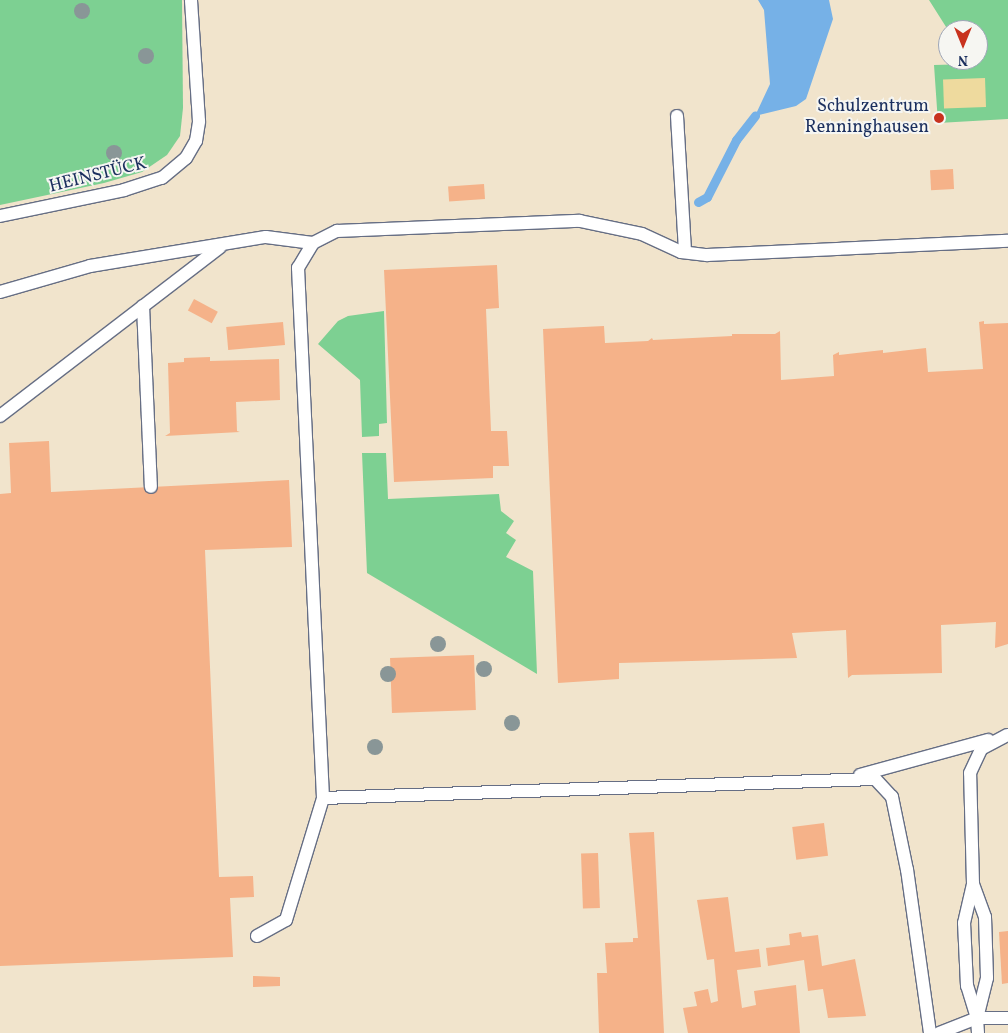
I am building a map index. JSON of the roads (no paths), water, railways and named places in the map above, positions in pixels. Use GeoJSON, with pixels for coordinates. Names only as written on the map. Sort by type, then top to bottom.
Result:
{"type":"FeatureCollection","features":[{"type":"Feature","properties":{"kind":"lane","name":"HEINSTÜCK"},"geometry":{"type":"LineString","coordinates":[[0,216],[124,190],[162,178],[186,158],[196,141],[199,121],[191,0]]}},
{"type":"Feature","properties":{"kind":"lane"},"geometry":{"type":"LineString","coordinates":[[677,116],[685,252]]}},
{"type":"Feature","properties":{"kind":"lane"},"geometry":{"type":"LineString","coordinates":[[257,936],[286,920],[323,798],[298,268],[312,243],[336,231],[580,221],[642,234],[685,252],[707,255],[1008,242]]}},
{"type":"Feature","properties":{"kind":"lane"},"geometry":{"type":"LineString","coordinates":[[0,292],[90,266],[222,246],[266,236],[312,243]]}},
{"type":"Feature","properties":{"kind":"lane"},"geometry":{"type":"LineString","coordinates":[[0,416],[222,246]]}},
{"type":"Feature","properties":{"kind":"lane"},"geometry":{"type":"LineString","coordinates":[[143,306],[151,487]]}},
{"type":"Feature","properties":{"kind":"lane"},"geometry":{"type":"LineString","coordinates":[[843,779],[1007,735]]}},
{"type":"Feature","properties":{"kind":"lane"},"geometry":{"type":"LineString","coordinates":[[978,1033],[977,1018],[967,986],[964,922],[973,884],[970,773],[980,749],[1007,735]]}},
{"type":"Feature","properties":{"kind":"lane"},"geometry":{"type":"LineString","coordinates":[[323,798],[875,779],[892,798],[907,870],[930,1033]]}},
{"type":"Feature","properties":{"kind":"lane"},"geometry":{"type":"LineString","coordinates":[[973,884],[985,918],[988,978],[977,1018]]}},
{"type":"Feature","properties":{"kind":"lane"},"geometry":{"type":"LineString","coordinates":[[939,1033],[977,1018],[1008,1018]]}},
{"type":"Feature","properties":{"kind":"water"},"geometry":{"type":"Polygon","coordinates":[[[758,0],[829,0],[833,19],[806,99],[796,106],[755,116],[770,84],[764,10],[758,0]]]}},
{"type":"Feature","properties":{"kind":"waterway"},"geometry":{"type":"LineString","coordinates":[[698,202],[707,197],[736,140],[755,116]]}},
{"type":"Feature","properties":{"kind":"place","name":"Schulzentrum Renninghausen"},"geometry":{"type":"Point","coordinates":[939,118]}}]}
